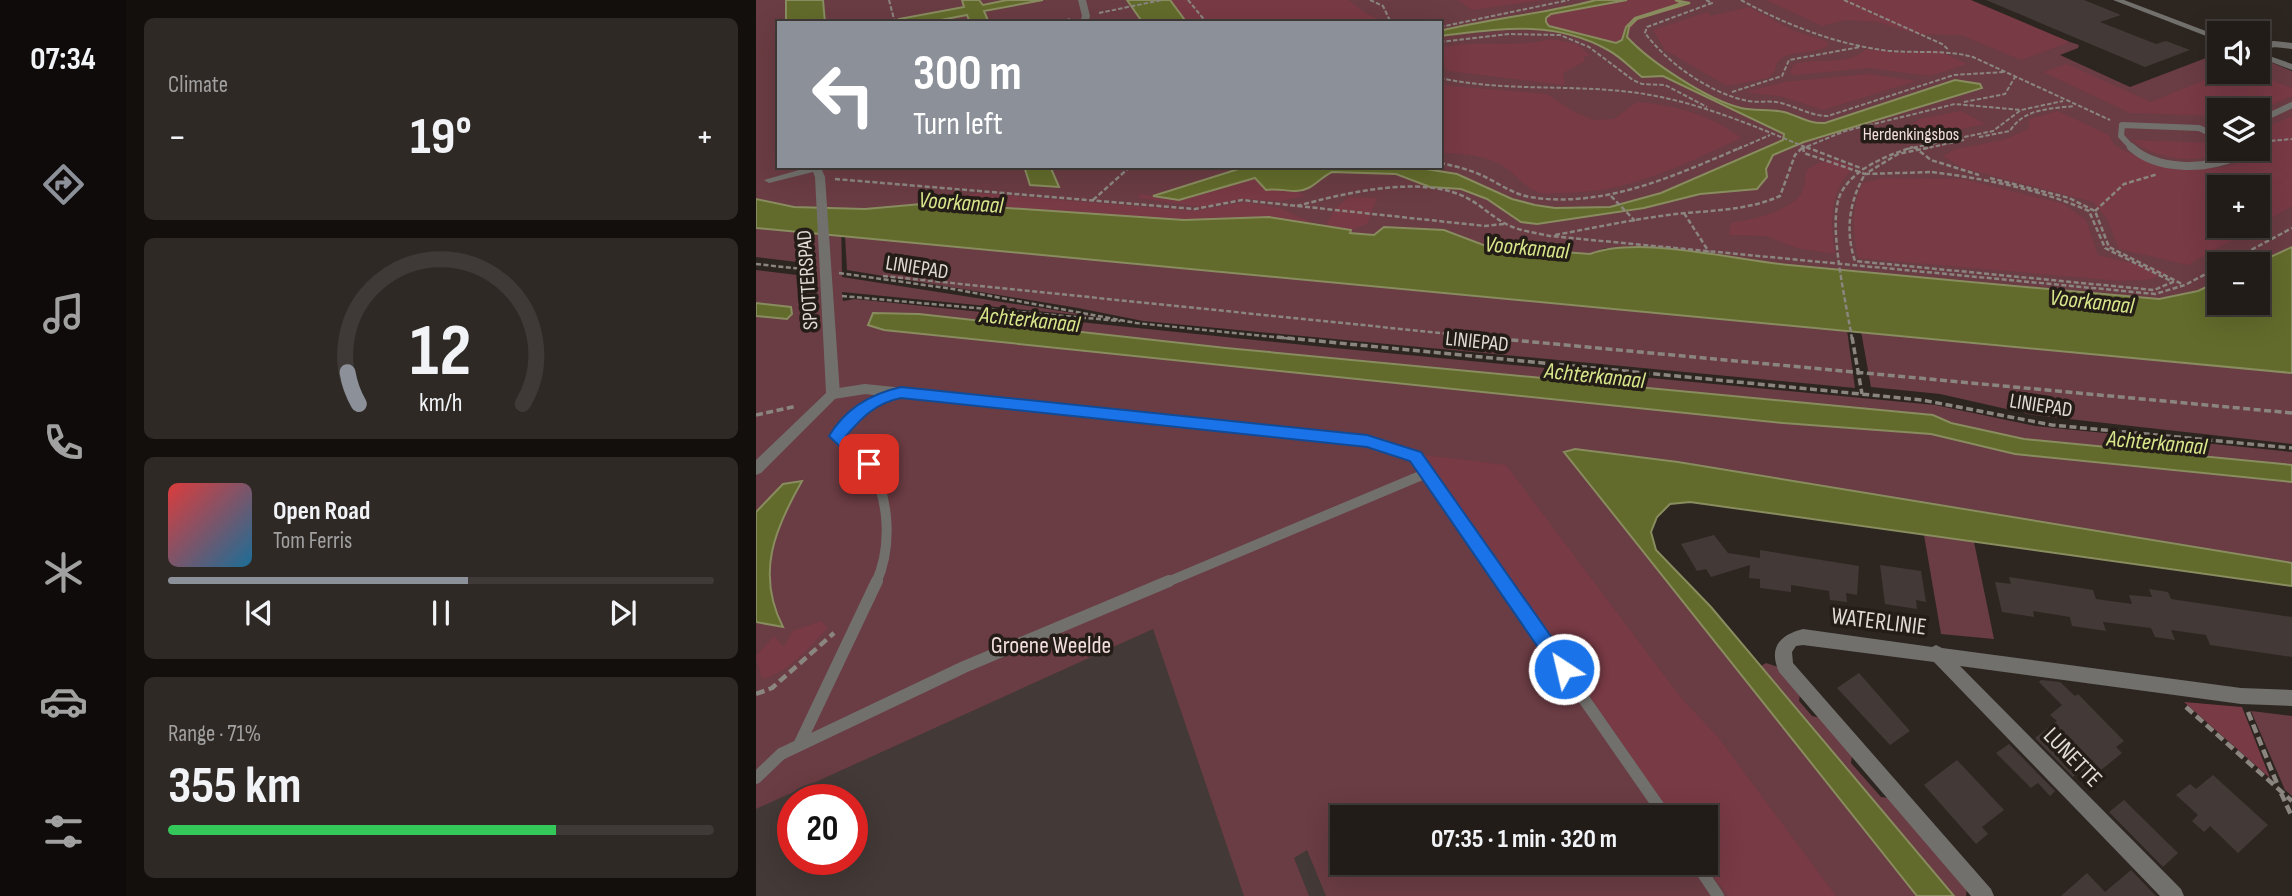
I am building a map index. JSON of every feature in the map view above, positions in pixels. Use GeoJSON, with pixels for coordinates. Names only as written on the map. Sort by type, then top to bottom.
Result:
{"type":"FeatureCollection","features":[{"type":"Feature","properties":{"kind":"street"},"geometry":{"type":"LineString","coordinates":[[1082,0],[1085,19]]}},
{"type":"Feature","properties":{"kind":"street"},"geometry":{"type":"LineString","coordinates":[[2117,0],[2207,34]]}},
{"type":"Feature","properties":{"kind":"street"},"geometry":{"type":"LineString","coordinates":[[2270,55],[2292,67]]}},
{"type":"Feature","properties":{"kind":"street"},"geometry":{"type":"LineString","coordinates":[[769,180],[821,171]]}},
{"type":"Feature","properties":{"kind":"street","name":"SPOTTERSPAD"},"geometry":{"type":"LineString","coordinates":[[821,171],[831,396]]}},
{"type":"Feature","properties":{"kind":"street"},"geometry":{"type":"LineString","coordinates":[[756,469],[831,396]]}},
{"type":"Feature","properties":{"kind":"street","name":"WATERLINIE"},"geometry":{"type":"LineString","coordinates":[[1984,896],[1785,666],[1783,650],[1791,640],[1803,637],[2241,696],[2292,698]]}},
{"type":"Feature","properties":{"kind":"street","name":"LUNETTE"},"geometry":{"type":"LineString","coordinates":[[1936,653],[2175,896]]}},
{"type":"Feature","properties":{"kind":"lane"},"geometry":{"type":"LineString","coordinates":[[2270,48],[2292,46]]}},
{"type":"Feature","properties":{"kind":"lane"},"geometry":{"type":"LineString","coordinates":[[2270,115],[2292,105]]}},
{"type":"Feature","properties":{"kind":"lane"},"geometry":{"type":"LineString","coordinates":[[2207,131],[2199,128],[2122,125],[2121,136],[2137,152],[2175,165],[2224,164],[2229,161]]}},
{"type":"Feature","properties":{"kind":"lane"},"geometry":{"type":"LineString","coordinates":[[831,396],[865,389],[901,392],[1367,441],[1415,456],[1658,805]]}},
{"type":"Feature","properties":{"kind":"lane"},"geometry":{"type":"LineString","coordinates":[[799,745],[882,570],[887,529],[883,497],[869,464],[836,436],[855,414],[879,397],[901,392]]}},
{"type":"Feature","properties":{"kind":"lane"},"geometry":{"type":"LineString","coordinates":[[756,778],[781,754],[964,667],[1427,473]]}},
{"type":"Feature","properties":{"kind":"lane"},"geometry":{"type":"LineString","coordinates":[[1704,875],[1718,896]]}},
{"type":"Feature","properties":{"kind":"path"},"geometry":{"type":"LineString","coordinates":[[889,0],[894,21]]}},
{"type":"Feature","properties":{"kind":"path"},"geometry":{"type":"LineString","coordinates":[[1085,19],[1162,0]]}},
{"type":"Feature","properties":{"kind":"path"},"geometry":{"type":"LineString","coordinates":[[1188,0],[1205,21]]}},
{"type":"Feature","properties":{"kind":"path"},"geometry":{"type":"LineString","coordinates":[[1370,0],[1383,6],[1390,21]]}},
{"type":"Feature","properties":{"kind":"path"},"geometry":{"type":"LineString","coordinates":[[1442,27],[1569,0]]}},
{"type":"Feature","properties":{"kind":"path"},"geometry":{"type":"LineString","coordinates":[[1706,0],[1712,3],[1647,27],[1646,33],[1650,41],[1673,62],[1749,101],[1779,102],[1811,115],[1828,116],[1954,75],[2004,72]]}},
{"type":"Feature","properties":{"kind":"path"},"geometry":{"type":"LineString","coordinates":[[1741,0],[1803,27],[1862,47],[1886,50],[1929,49],[1973,57],[2063,101],[2122,125]]}},
{"type":"Feature","properties":{"kind":"path"},"geometry":{"type":"LineString","coordinates":[[1844,0],[1942,44],[1950,51]]}},
{"type":"Feature","properties":{"kind":"path"},"geometry":{"type":"LineString","coordinates":[[1442,43],[1528,34],[1578,40],[1633,80],[1642,84],[1665,85],[1715,112]]}},
{"type":"Feature","properties":{"kind":"path"},"geometry":{"type":"LineString","coordinates":[[1730,93],[1782,76],[1789,60],[1862,47]]}},
{"type":"Feature","properties":{"kind":"path"},"geometry":{"type":"LineString","coordinates":[[1550,236],[1684,213],[1740,211],[1766,204],[1780,196],[1795,155],[1804,146],[1845,131],[2005,94],[2015,77]]}},
{"type":"Feature","properties":{"kind":"path"},"geometry":{"type":"LineString","coordinates":[[1442,78],[1480,86],[1626,91],[1671,99],[1715,112],[1863,169]]}},
{"type":"Feature","properties":{"kind":"path"},"geometry":{"type":"LineString","coordinates":[[1955,104],[2021,110],[2063,101]]}},
{"type":"Feature","properties":{"kind":"path"},"geometry":{"type":"LineString","coordinates":[[1804,146],[1804,153],[1857,173],[1865,174],[1932,172],[1975,177],[2068,201],[2089,211],[2105,248],[2173,282],[2154,290],[1855,261],[1851,250],[1850,213],[1854,189],[1865,174],[1898,154],[2010,131],[2014,121],[2025,114],[2076,106]]}},
{"type":"Feature","properties":{"kind":"path"},"geometry":{"type":"LineString","coordinates":[[1862,394],[1835,239],[1840,194],[1857,173],[1893,153],[1914,146],[1993,131],[2021,110]]}},
{"type":"Feature","properties":{"kind":"path"},"geometry":{"type":"LineString","coordinates":[[1442,164],[1478,173],[1529,197],[1584,200],[1611,196],[1772,134]]}},
{"type":"Feature","properties":{"kind":"path"},"geometry":{"type":"LineString","coordinates":[[2270,141],[2292,139]]}},
{"type":"Feature","properties":{"kind":"path"},"geometry":{"type":"LineString","coordinates":[[1914,146],[1931,160],[2068,198],[2095,211],[2109,247],[2185,285]]}},
{"type":"Feature","properties":{"kind":"path"},"geometry":{"type":"LineString","coordinates":[[2095,211],[2124,184],[2151,178],[2175,165]]}},
{"type":"Feature","properties":{"kind":"path"},"geometry":{"type":"LineString","coordinates":[[1093,201],[1128,168]]}},
{"type":"Feature","properties":{"kind":"path"},"geometry":{"type":"LineString","coordinates":[[821,171],[1093,201],[1195,209],[1242,200],[1485,226],[1504,224]]}},
{"type":"Feature","properties":{"kind":"path"},"geometry":{"type":"LineString","coordinates":[[1297,206],[1353,191],[1417,188],[1451,191],[1475,201],[1504,224],[1550,236],[1840,266],[2155,294],[2185,285],[2207,273]]}},
{"type":"Feature","properties":{"kind":"path"},"geometry":{"type":"LineString","coordinates":[[1611,196],[1635,221]]}},
{"type":"Feature","properties":{"kind":"path"},"geometry":{"type":"LineString","coordinates":[[1684,213],[1709,252]]}},
{"type":"Feature","properties":{"kind":"path"},"geometry":{"type":"LineString","coordinates":[[2247,252],[2292,228]]}},
{"type":"Feature","properties":{"kind":"path"},"geometry":{"type":"LineString","coordinates":[[756,264],[776,267]]}},
{"type":"Feature","properties":{"kind":"path","name":"LINIEPAD"},"geometry":{"type":"LineString","coordinates":[[1858,370],[1418,331],[870,276],[1092,313],[1136,323],[1941,402],[2052,425],[2292,448]]}},
{"type":"Feature","properties":{"kind":"path"},"geometry":{"type":"LineString","coordinates":[[828,295],[874,297],[1136,323]]}},
{"type":"Feature","properties":{"kind":"path"},"geometry":{"type":"LineString","coordinates":[[1858,370],[2292,413]]}},
{"type":"Feature","properties":{"kind":"path"},"geometry":{"type":"LineString","coordinates":[[756,415],[770,414],[831,396]]}},
{"type":"Feature","properties":{"kind":"path"},"geometry":{"type":"LineString","coordinates":[[756,694],[772,688],[839,629]]}},
{"type":"Feature","properties":{"kind":"path"},"geometry":{"type":"LineString","coordinates":[[2160,685],[2292,801]]}},
{"type":"Feature","properties":{"kind":"path"},"geometry":{"type":"LineString","coordinates":[[2241,696],[2292,817]]}},
{"type":"Feature","properties":{"kind":"green space","name":"Groene Weelde"},"geometry":{"type":"Polygon","coordinates":[[[756,0],[1966,0],[2066,43],[2079,45],[2078,48],[2060,55],[2130,87],[2207,58],[2207,84],[2270,84],[2270,62],[2292,71],[2292,320],[2244,315],[2270,315],[2270,252],[2207,252],[2207,311],[1605,248],[1590,254],[1341,233],[1343,229],[1263,217],[1176,223],[841,210],[842,277],[1099,317],[842,292],[843,301],[855,299],[1935,405],[2035,426],[2292,452],[2292,465],[2024,439],[1951,423],[1932,415],[1226,348],[919,314],[868,324],[884,330],[1783,423],[1931,434],[2015,454],[2292,482],[2292,563],[1678,462],[1575,449],[1565,452],[1917,896],[756,896],[756,316],[787,319],[790,307],[756,303],[756,270],[797,275],[797,262],[756,257],[756,228],[798,232],[756,202],[756,0]]]}},
{"type":"Feature","properties":{"kind":"green space"},"geometry":{"type":"Polygon","coordinates":[[[1170,0],[1348,0],[1367,14],[1384,21],[1186,21],[1170,0]]]}},
{"type":"Feature","properties":{"kind":"green space"},"geometry":{"type":"Polygon","coordinates":[[[1458,0],[1544,0],[1472,10],[1458,0]]]}},
{"type":"Feature","properties":{"kind":"green space"},"geometry":{"type":"Polygon","coordinates":[[[1627,0],[1675,0],[1683,3],[1639,17],[1627,27],[1624,36],[1627,37],[1610,43],[1549,26],[1545,22],[1551,14],[1627,0]]]}},
{"type":"Feature","properties":{"kind":"green space"},"geometry":{"type":"Polygon","coordinates":[[[1683,0],[1692,2],[1639,21],[1627,37],[1629,27],[1637,19],[1689,3],[1683,0]]]}},
{"type":"Feature","properties":{"kind":"green space"},"geometry":{"type":"Polygon","coordinates":[[[1766,0],[1971,0],[2070,42],[2021,60],[1961,35],[1917,34],[1878,22],[1845,20],[1822,26],[1766,0]]]}},
{"type":"Feature","properties":{"kind":"green space"},"geometry":{"type":"Polygon","coordinates":[[[1749,7],[1792,30],[1828,42],[1828,46],[1782,58],[1768,78],[1727,86],[1665,50],[1653,30],[1707,12],[1711,16],[1749,7]]]}},
{"type":"Feature","properties":{"kind":"green space"},"geometry":{"type":"Polygon","coordinates":[[[1550,39],[1577,44],[1590,55],[1584,57],[1584,62],[1563,73],[1565,85],[1447,71],[1442,64],[1442,48],[1550,39]]]}},
{"type":"Feature","properties":{"kind":"green space"},"geometry":{"type":"Polygon","coordinates":[[[1866,49],[1903,52],[1937,50],[1967,64],[1930,76],[1869,68],[1792,75],[1790,72],[1793,65],[1798,63],[1843,60],[1866,49]]]}},
{"type":"Feature","properties":{"kind":"green space"},"geometry":{"type":"Polygon","coordinates":[[[2067,64],[2151,102],[2207,79],[2207,84],[2270,84],[2270,79],[2292,88],[2292,96],[2270,106],[2270,98],[2207,98],[2207,116],[2130,113],[2043,72],[2067,64]]]}},
{"type":"Feature","properties":{"kind":"green space"},"geometry":{"type":"Polygon","coordinates":[[[1869,74],[1916,81],[1823,110],[1783,97],[1745,92],[1784,82],[1869,74]]]}},
{"type":"Feature","properties":{"kind":"green space"},"geometry":{"type":"Polygon","coordinates":[[[1442,85],[1547,94],[1574,112],[1594,120],[1614,119],[1637,102],[1665,106],[1705,117],[1741,138],[1655,176],[1587,192],[1540,193],[1496,162],[1468,155],[1442,153],[1442,85]]]}},
{"type":"Feature","properties":{"kind":"green space","name":"Herdenkingsbos"},"geometry":{"type":"Polygon","coordinates":[[[1961,111],[1986,124],[1904,140],[1895,136],[1920,119],[1961,111]]]}},
{"type":"Feature","properties":{"kind":"green space"},"geometry":{"type":"Polygon","coordinates":[[[2058,111],[2109,135],[2114,145],[2151,162],[2184,168],[2219,168],[2235,165],[2238,161],[2270,161],[2270,126],[2292,116],[2292,206],[2270,219],[2270,175],[2207,175],[2207,238],[2236,238],[2188,265],[2119,249],[2107,219],[2093,202],[1962,168],[1943,156],[1956,149],[2002,140],[2029,129],[2029,119],[2058,111]]]}},
{"type":"Feature","properties":{"kind":"green space"},"geometry":{"type":"Polygon","coordinates":[[[2133,140],[2207,143],[2207,157],[2182,159],[2160,155],[2133,140]]]}},
{"type":"Feature","properties":{"kind":"green space"},"geometry":{"type":"Polygon","coordinates":[[[1835,160],[1854,168],[1840,186],[1833,208],[1835,254],[1797,248],[1766,236],[1729,235],[1731,223],[1770,214],[1789,205],[1802,192],[1807,170],[1818,163],[1835,160]]]}},
{"type":"Feature","properties":{"kind":"green space"},"geometry":{"type":"Polygon","coordinates":[[[1256,177],[1266,190],[1286,190],[1305,196],[1280,201],[1242,199],[1201,207],[1138,198],[1140,194],[1179,200],[1256,177]]]}},
{"type":"Feature","properties":{"kind":"green space"},"geometry":{"type":"Polygon","coordinates":[[[1883,178],[1963,179],[2064,204],[2086,220],[2098,255],[2167,272],[2152,279],[2122,281],[1858,258],[1854,220],[1856,201],[1863,183],[1883,178]]]}},
{"type":"Feature","properties":{"kind":"green space"},"geometry":{"type":"Polygon","coordinates":[[[978,193],[1194,211],[1245,202],[1280,208],[1315,224],[1269,217],[1184,220],[933,203],[930,198],[954,198],[978,193]]]}},
{"type":"Feature","properties":{"kind":"green space"},"geometry":{"type":"Polygon","coordinates":[[[1349,197],[1377,198],[1367,224],[1351,230],[1325,226],[1336,208],[1349,197]]]}},
{"type":"Feature","properties":{"kind":"green space"},"geometry":{"type":"Polygon","coordinates":[[[845,236],[1847,330],[1855,388],[1143,321],[847,270],[845,236]]]}},
{"type":"Feature","properties":{"kind":"green space"},"geometry":{"type":"Polygon","coordinates":[[[1861,331],[2292,373],[2292,444],[2033,415],[1940,394],[1871,387],[1861,331]]]}},
{"type":"Feature","properties":{"kind":"green space"},"geometry":{"type":"Polygon","coordinates":[[[1424,455],[1506,465],[1681,698],[1717,736],[1836,896],[1728,896],[1713,875],[1718,875],[1718,805],[1665,805],[1424,455]]]}},
{"type":"Feature","properties":{"kind":"green space"},"geometry":{"type":"Polygon","coordinates":[[[1924,535],[1974,542],[1994,639],[1941,634],[1924,535]]]}},
{"type":"Feature","properties":{"kind":"green space"},"geometry":{"type":"Polygon","coordinates":[[[821,621],[828,628],[806,650],[781,671],[762,679],[756,656],[774,636],[784,647],[792,631],[821,621]]]}},
{"type":"Feature","properties":{"kind":"green space"},"geometry":{"type":"Polygon","coordinates":[[[1766,663],[1778,667],[1800,694],[1799,701],[1812,716],[1821,718],[1852,755],[1851,763],[1881,797],[1889,798],[1967,889],[1966,896],[1954,896],[1761,666],[1766,663]]]}},
{"type":"Feature","properties":{"kind":"green space"},"geometry":{"type":"Polygon","coordinates":[[[2184,702],[2242,707],[2270,778],[2184,702]]]}},
{"type":"Feature","properties":{"kind":"green space"},"geometry":{"type":"Polygon","coordinates":[[[2251,711],[2292,716],[2292,796],[2285,790],[2251,711]]]}},
{"type":"Feature","properties":{"kind":"water"},"geometry":{"type":"Polygon","coordinates":[[[786,0],[823,0],[825,21],[786,21],[786,0]]]}},
{"type":"Feature","properties":{"kind":"water"},"geometry":{"type":"Polygon","coordinates":[[[962,0],[979,0],[983,5],[1007,0],[1043,0],[984,11],[988,21],[969,21],[967,15],[936,21],[899,19],[964,7],[962,0]]]}},
{"type":"Feature","properties":{"kind":"water"},"geometry":{"type":"Polygon","coordinates":[[[1127,0],[1170,0],[1186,21],[1142,21],[1127,0]]]}},
{"type":"Feature","properties":{"kind":"water"},"geometry":{"type":"Polygon","coordinates":[[[1596,0],[1627,0],[1551,14],[1546,18],[1549,26],[1616,43],[1622,40],[1626,27],[1635,18],[1682,3],[1675,0],[1690,3],[1637,19],[1629,27],[1627,37],[1650,58],[1680,79],[1728,104],[1741,108],[1784,112],[1819,123],[1955,80],[1980,84],[1982,88],[1804,142],[1773,155],[1766,169],[1767,177],[1757,189],[1700,194],[1644,208],[1537,224],[1521,222],[1487,199],[1461,189],[1430,187],[1396,174],[1332,172],[1311,187],[1296,191],[1266,190],[1255,178],[1179,200],[1153,196],[1242,168],[1420,168],[1457,174],[1512,199],[1535,205],[1555,208],[1610,207],[1661,193],[1783,140],[1784,134],[1663,76],[1642,77],[1622,59],[1587,40],[1546,30],[1526,29],[1442,36],[1442,31],[1596,0]]]}},
{"type":"Feature","properties":{"kind":"water"},"geometry":{"type":"Polygon","coordinates":[[[1025,168],[1051,168],[1059,187],[1030,185],[1025,168]]]}},
{"type":"Feature","properties":{"kind":"water","name":"Voorkanaal"},"geometry":{"type":"Polygon","coordinates":[[[756,199],[794,207],[865,209],[933,203],[1184,220],[1269,217],[1374,235],[1384,227],[1444,230],[1486,246],[1590,254],[1634,247],[1687,250],[1789,265],[2159,299],[2207,287],[2207,315],[2270,315],[2270,257],[2292,247],[2292,373],[756,228],[756,199]]]}},
{"type":"Feature","properties":{"kind":"water"},"geometry":{"type":"Polygon","coordinates":[[[756,303],[791,307],[792,314],[787,319],[756,316],[756,303]]]}},
{"type":"Feature","properties":{"kind":"water"},"geometry":{"type":"Polygon","coordinates":[[[873,313],[919,314],[1226,348],[1933,415],[1951,423],[2024,439],[2292,465],[2292,482],[2015,454],[1931,434],[1783,423],[884,330],[868,325],[873,313]]]}},
{"type":"Feature","properties":{"kind":"water"},"geometry":{"type":"Polygon","coordinates":[[[1575,449],[1678,462],[2292,563],[2292,586],[1690,502],[1670,504],[1657,517],[1651,532],[1656,550],[1711,607],[1954,896],[1917,896],[1564,452],[1575,449]]]}},
{"type":"Feature","properties":{"kind":"water"},"geometry":{"type":"Polygon","coordinates":[[[802,481],[783,517],[772,552],[771,589],[783,627],[756,622],[756,512],[783,484],[802,481]]]}},
{"type":"Feature","properties":{"kind":"building"},"geometry":{"type":"Polygon","coordinates":[[[1986,0],[2084,0],[2121,15],[2100,22],[2156,44],[2166,41],[2190,50],[2145,67],[1986,0]]]}},
{"type":"Feature","properties":{"kind":"building"},"geometry":{"type":"Polygon","coordinates":[[[1714,535],[1728,553],[1760,558],[1760,550],[1859,566],[1857,595],[1846,593],[1847,602],[1830,600],[1829,591],[1791,585],[1791,592],[1760,588],[1760,579],[1749,578],[1750,565],[1711,577],[1706,569],[1697,571],[1681,544],[1714,535]]]}},
{"type":"Feature","properties":{"kind":"building"},"geometry":{"type":"Polygon","coordinates":[[[1880,565],[1921,571],[1926,602],[1916,600],[1917,609],[1885,604],[1880,565]]]}},
{"type":"Feature","properties":{"kind":"building"},"geometry":{"type":"Polygon","coordinates":[[[2009,577],[2093,590],[2096,599],[2132,604],[2129,595],[2152,597],[2149,589],[2168,592],[2171,599],[2292,617],[2292,657],[2210,645],[2206,635],[2171,630],[2175,640],[2155,637],[2151,628],[2103,622],[2106,631],[2072,626],[2070,617],[2033,611],[2034,617],[2002,612],[1995,582],[2011,584],[2009,577]]]}},
{"type":"Feature","properties":{"kind":"building"},"geometry":{"type":"Polygon","coordinates":[[[1153,629],[1244,896],[756,896],[756,809],[777,799],[777,875],[868,875],[868,784],[811,784],[1153,629]]]}},
{"type":"Feature","properties":{"kind":"building"},"geometry":{"type":"Polygon","coordinates":[[[1859,673],[1910,731],[1890,745],[1837,688],[1859,673]]]}},
{"type":"Feature","properties":{"kind":"building"},"geometry":{"type":"Polygon","coordinates":[[[2039,682],[2060,682],[2075,696],[2078,694],[2124,741],[2116,747],[2122,753],[2095,775],[2090,770],[2084,774],[2080,771],[2073,777],[2035,738],[2057,721],[2050,715],[2062,705],[2039,682]]]}},
{"type":"Feature","properties":{"kind":"building"},"geometry":{"type":"Polygon","coordinates":[[[2009,744],[2055,791],[2050,796],[2038,783],[2031,788],[1996,753],[2009,744]]]}},
{"type":"Feature","properties":{"kind":"building"},"geometry":{"type":"Polygon","coordinates":[[[1957,760],[2004,810],[1982,827],[1988,834],[1976,844],[1924,785],[1957,760]]]}},
{"type":"Feature","properties":{"kind":"building"},"geometry":{"type":"Polygon","coordinates":[[[2213,775],[2268,825],[2238,853],[2210,826],[2204,832],[2192,821],[2198,815],[2176,795],[2190,784],[2196,789],[2213,775]]]}},
{"type":"Feature","properties":{"kind":"building"},"geometry":{"type":"Polygon","coordinates":[[[2124,800],[2178,853],[2163,867],[2109,812],[2124,800]]]}},
{"type":"Feature","properties":{"kind":"building"},"geometry":{"type":"Polygon","coordinates":[[[1307,850],[1326,896],[1309,896],[1294,858],[1307,850]]]}},
{"type":"Feature","properties":{"kind":"building"},"geometry":{"type":"Polygon","coordinates":[[[2131,870],[2156,896],[2061,896],[2087,873],[2105,892],[2131,870]]]}},
{"type":"Feature","properties":{"kind":"route"},"geometry":{"type":"LineString","coordinates":[[869,464],[836,436],[855,414],[879,397],[901,392],[1367,441],[1415,456],[1564,669]]}},
{"type":"Feature","properties":{"kind":"water label","name":"Achterkanaal"},"geometry":{"type":"Point","coordinates":[1030,319]}},
{"type":"Feature","properties":{"kind":"water label","name":"Achterkanaal"},"geometry":{"type":"Point","coordinates":[1595,375]}},
{"type":"Feature","properties":{"kind":"water label","name":"Achterkanaal"},"geometry":{"type":"Point","coordinates":[2157,442]}}]}
